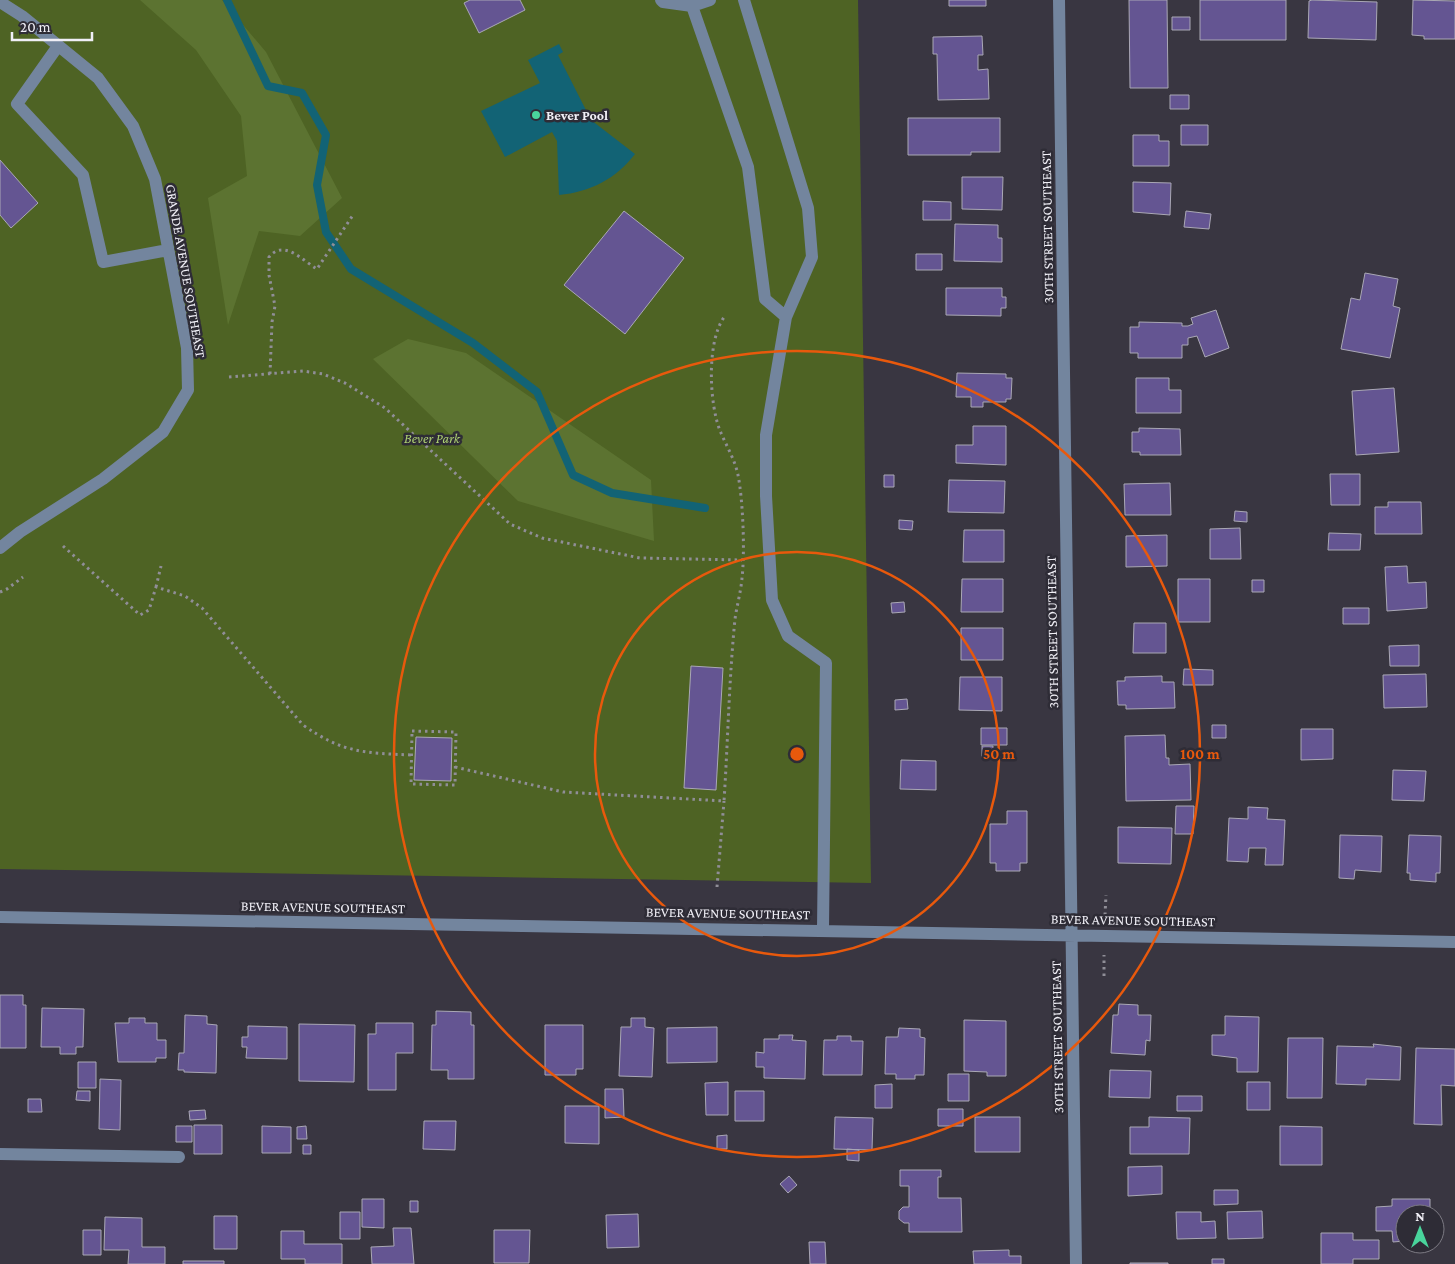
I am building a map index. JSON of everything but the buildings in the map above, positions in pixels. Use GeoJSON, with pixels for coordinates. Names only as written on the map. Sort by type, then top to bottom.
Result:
{"type":"FeatureCollection","features":[{"type":"Feature","properties":{"kind":"street"},"geometry":{"type":"LineString","coordinates":[[662,0],[663,2],[692,6],[710,0]]}},
{"type":"Feature","properties":{"kind":"street"},"geometry":{"type":"LineString","coordinates":[[744,0],[808,208],[812,257],[786,317],[766,435],[767,515],[772,600],[788,636],[826,663],[823,930]]}},
{"type":"Feature","properties":{"kind":"street","name":"30TH STREET SOUTHEAST"},"geometry":{"type":"LineString","coordinates":[[1060,0],[1076,1264]]}},
{"type":"Feature","properties":{"kind":"street","name":"GRANDE AVENUE SOUTHEAST"},"geometry":{"type":"LineString","coordinates":[[0,2],[22,16],[98,78],[133,126],[155,179],[187,348],[188,390],[163,432],[103,479],[20,532],[0,548]]}},
{"type":"Feature","properties":{"kind":"street"},"geometry":{"type":"LineString","coordinates":[[692,6],[748,167],[764,299],[786,317]]}},
{"type":"Feature","properties":{"kind":"street"},"geometry":{"type":"LineString","coordinates":[[58,46],[17,104],[83,175],[103,262],[168,250]]}},
{"type":"Feature","properties":{"kind":"street","name":"BEVER AVENUE SOUTHEAST"},"geometry":{"type":"LineString","coordinates":[[0,917],[1455,942]]}},
{"type":"Feature","properties":{"kind":"street"},"geometry":{"type":"LineString","coordinates":[[0,1154],[179,1157]]}},
{"type":"Feature","properties":{"kind":"path"},"geometry":{"type":"LineString","coordinates":[[270,374],[272,322],[275,306],[269,275],[269,257],[280,249],[286,249],[317,269],[353,215]]}},
{"type":"Feature","properties":{"kind":"path"},"geometry":{"type":"LineString","coordinates":[[717,887],[736,618],[742,577],[738,474],[720,433],[712,395],[712,364],[716,339],[721,322],[726,316]]}},
{"type":"Feature","properties":{"kind":"path"},"geometry":{"type":"LineString","coordinates":[[229,377],[303,371],[323,374],[345,383],[385,408],[510,524],[542,538],[640,558],[742,560]]}},
{"type":"Feature","properties":{"kind":"path"},"geometry":{"type":"LineString","coordinates":[[63,546],[140,615],[149,610],[161,566]]}},
{"type":"Feature","properties":{"kind":"path"},"geometry":{"type":"LineString","coordinates":[[0,592],[23,577]]}},
{"type":"Feature","properties":{"kind":"path"},"geometry":{"type":"LineString","coordinates":[[156,588],[185,596],[202,608],[303,725],[319,736],[353,751],[412,755]]}},
{"type":"Feature","properties":{"kind":"path"},"geometry":{"type":"LineString","coordinates":[[412,731],[456,732],[455,767],[455,785],[411,784],[412,731]]}},
{"type":"Feature","properties":{"kind":"path"},"geometry":{"type":"LineString","coordinates":[[455,767],[563,792],[598,796],[724,801]]}},
{"type":"Feature","properties":{"kind":"path"},"geometry":{"type":"LineString","coordinates":[[1104,915],[1106,895]]}},
{"type":"Feature","properties":{"kind":"path"},"geometry":{"type":"LineString","coordinates":[[1104,952],[1104,976]]}},
{"type":"Feature","properties":{"kind":"green space","name":"Bever Park"},"geometry":{"type":"Polygon","coordinates":[[[0,0],[858,0],[871,883],[0,869],[0,0]]]}},
{"type":"Feature","properties":{"kind":"green space"},"geometry":{"type":"Polygon","coordinates":[[[140,0],[222,0],[266,52],[342,198],[300,236],[259,231],[228,325],[208,198],[247,176],[241,116],[196,50],[140,0]]]}},
{"type":"Feature","properties":{"kind":"green space"},"geometry":{"type":"Polygon","coordinates":[[[408,339],[466,353],[651,480],[654,541],[518,501],[373,359],[408,339]]]}},
{"type":"Feature","properties":{"kind":"water","name":"Bever Pool"},"geometry":{"type":"Polygon","coordinates":[[[559,44],[563,52],[558,55],[591,120],[635,154],[619,171],[602,183],[581,191],[559,195],[557,141],[552,132],[505,157],[481,111],[540,83],[528,60],[559,44]]]}},
{"type":"Feature","properties":{"kind":"waterway"},"geometry":{"type":"LineString","coordinates":[[227,0],[268,86],[302,93],[326,135],[317,185],[326,232],[351,269],[473,343],[537,392],[573,475],[612,493],[705,508]]}},
{"type":"Feature","properties":{"kind":"place","name":"Bever Pool"},"geometry":{"type":"Point","coordinates":[536,115]}}]}
